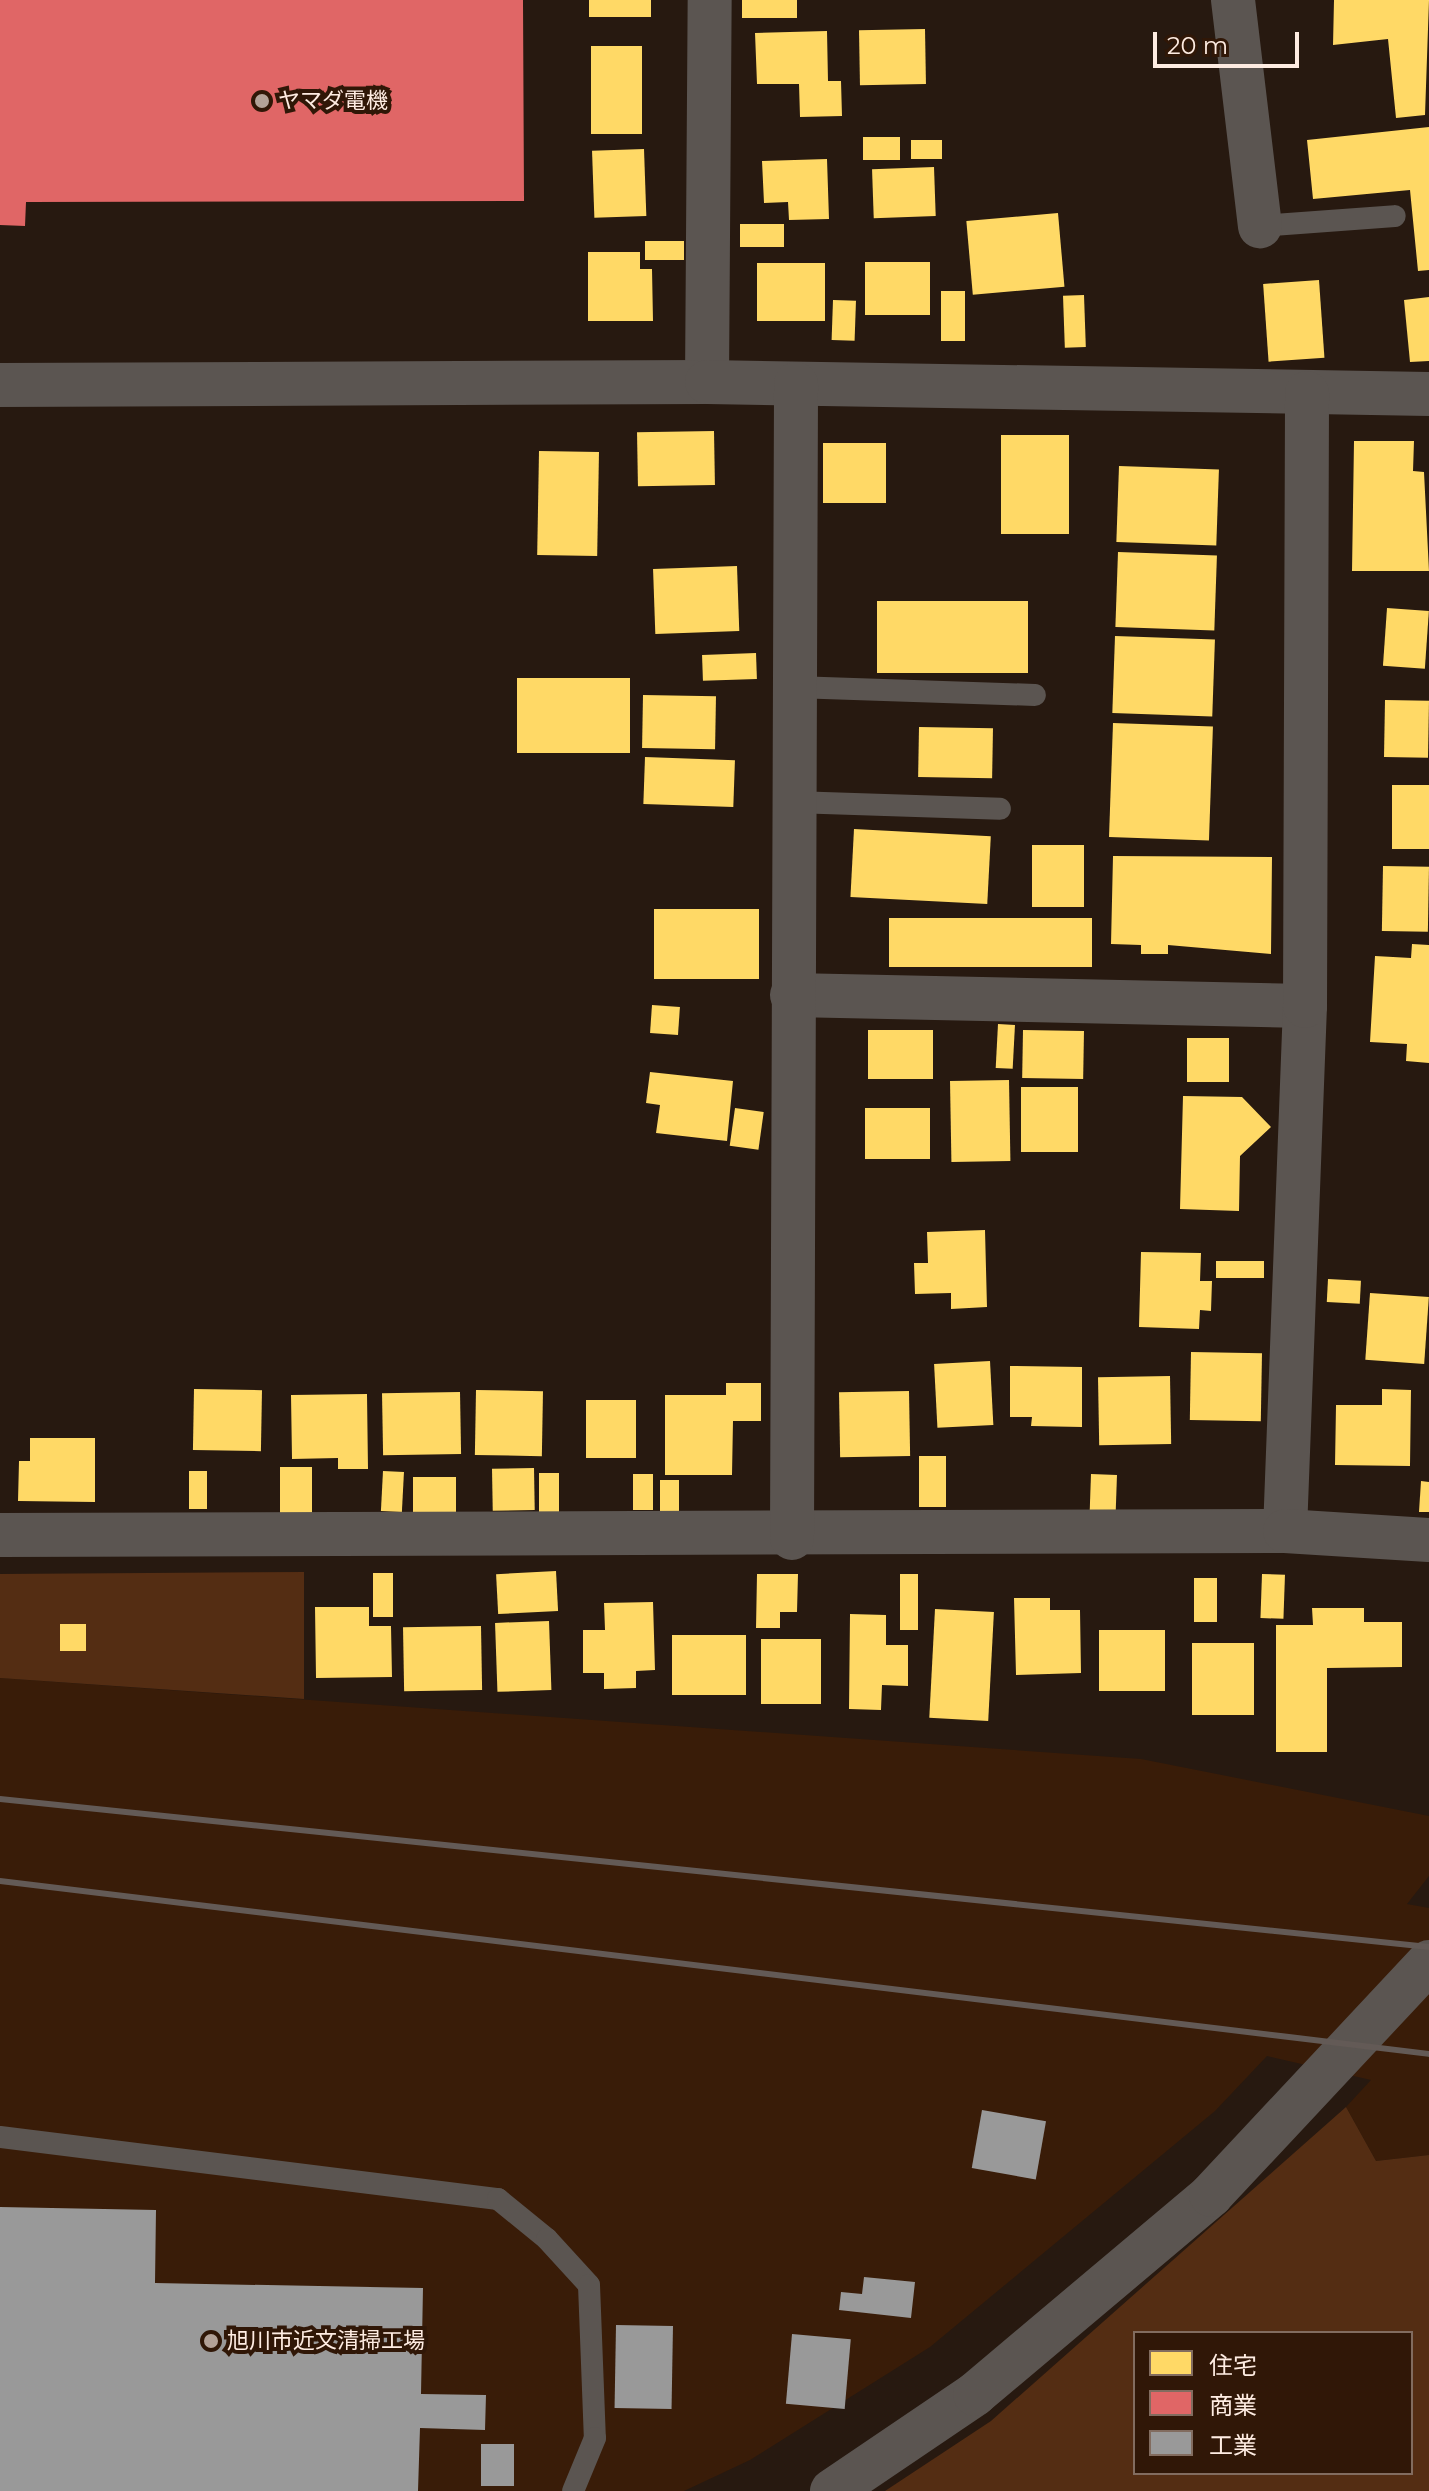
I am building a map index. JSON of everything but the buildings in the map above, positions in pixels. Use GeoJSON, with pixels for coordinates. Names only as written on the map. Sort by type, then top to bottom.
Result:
{"type":"FeatureCollection","features":[{"type":"Feature","properties":{"kind":"street"},"geometry":{"type":"LineString","coordinates":[[707,382],[710,0]]}},
{"type":"Feature","properties":{"kind":"street"},"geometry":{"type":"LineString","coordinates":[[1233,0],[1260,226]]}},
{"type":"Feature","properties":{"kind":"street"},"geometry":{"type":"LineString","coordinates":[[0,385],[707,382],[1429,394]]}},
{"type":"Feature","properties":{"kind":"street"},"geometry":{"type":"LineString","coordinates":[[792,1538],[796,384]]}},
{"type":"Feature","properties":{"kind":"street"},"geometry":{"type":"LineString","coordinates":[[1285,1531],[1305,1006],[1307,393]]}},
{"type":"Feature","properties":{"kind":"street"},"geometry":{"type":"LineString","coordinates":[[792,995],[1305,1006]]}},
{"type":"Feature","properties":{"kind":"street"},"geometry":{"type":"LineString","coordinates":[[0,1535],[792,1538],[1285,1531],[1429,1540]]}},
{"type":"Feature","properties":{"kind":"street"},"geometry":{"type":"LineString","coordinates":[[832,2491],[975,2394],[1211,2195],[1429,1962]]}},
{"type":"Feature","properties":{"kind":"lane"},"geometry":{"type":"LineString","coordinates":[[1260,226],[1395,216]]}},
{"type":"Feature","properties":{"kind":"lane"},"geometry":{"type":"LineString","coordinates":[[794,687],[1035,695]]}},
{"type":"Feature","properties":{"kind":"lane"},"geometry":{"type":"LineString","coordinates":[[793,802],[1000,809]]}},
{"type":"Feature","properties":{"kind":"lane"},"geometry":{"type":"LineString","coordinates":[[0,2137],[498,2199],[547,2239],[589,2285],[595,2438],[573,2491]]}},
{"type":"Feature","properties":{"kind":"shaded area"},"geometry":{"type":"Polygon","coordinates":[[[304,1572],[304,1699],[0,1678],[0,1574],[304,1572]]]}},
{"type":"Feature","properties":{"kind":"shaded area"},"geometry":{"type":"Polygon","coordinates":[[[0,1678],[1141,1759],[1429,1816],[1429,1876],[1407,1904],[1429,1908],[1429,2155],[1376,2161],[1346,2107],[1371,2080],[1267,2056],[1215,2111],[930,2347],[750,2460],[684,2491],[0,2491],[0,1678]]]}},
{"type":"Feature","properties":{"kind":"shaded area"},"geometry":{"type":"Polygon","coordinates":[[[1346,2107],[1376,2161],[1429,2155],[1429,2491],[885,2491],[991,2421],[1346,2107]]]}},
{"type":"Feature","properties":{"kind":"railway"},"geometry":{"type":"LineString","coordinates":[[0,1799],[1429,1947]]}},
{"type":"Feature","properties":{"kind":"railway"},"geometry":{"type":"LineString","coordinates":[[0,1881],[1429,2054]]}},
{"type":"Feature","properties":{"kind":"place","name":"ヤマダ電機"},"geometry":{"type":"Point","coordinates":[262,101]}},
{"type":"Feature","properties":{"kind":"place","name":"旭川市近文清掃工場"},"geometry":{"type":"Point","coordinates":[211,2341]}}]}
